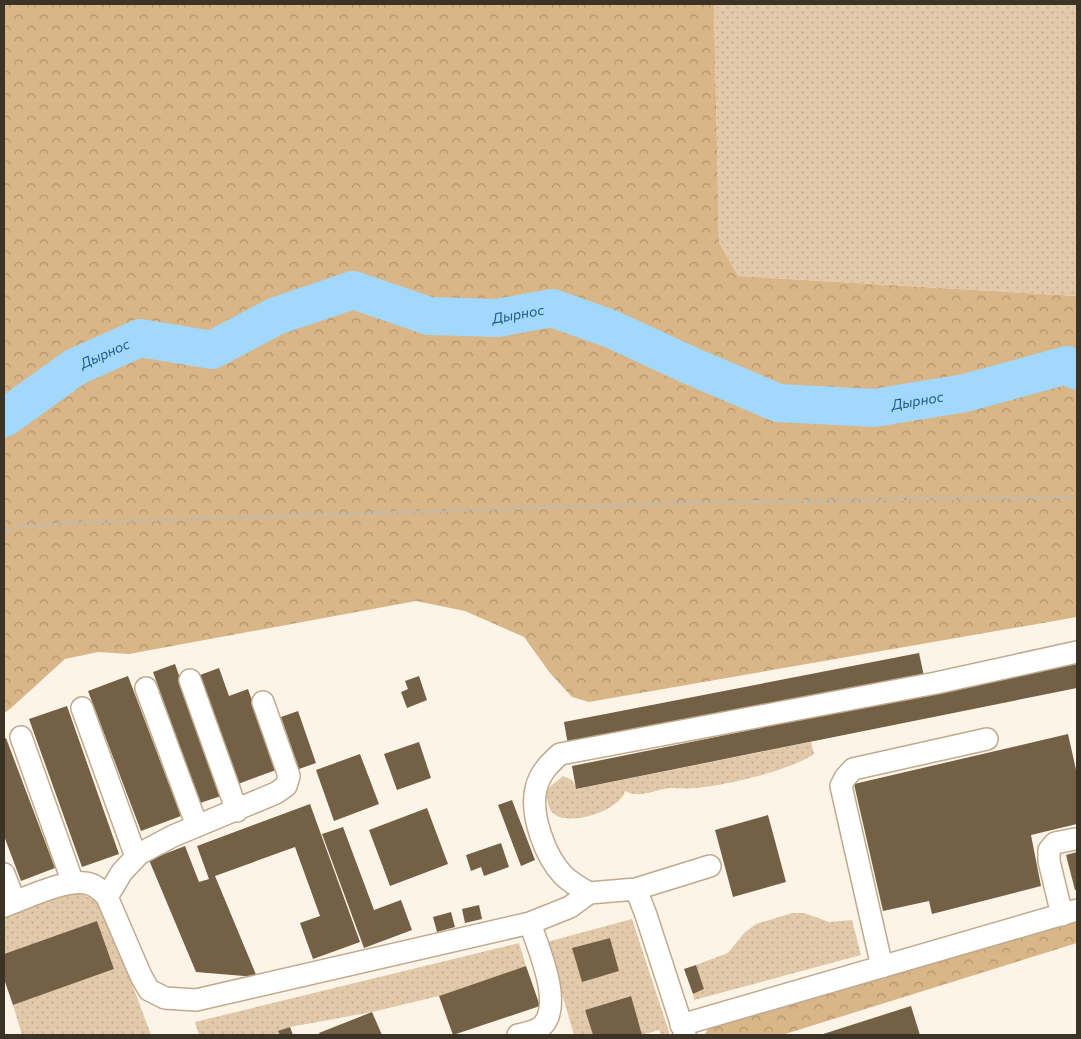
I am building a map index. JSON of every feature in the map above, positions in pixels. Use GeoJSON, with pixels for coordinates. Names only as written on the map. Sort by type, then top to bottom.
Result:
{"type":"FeatureCollection","features":[{"type":"Feature","properties":{"kind":"lane"},"geometry":{"type":"LineString","coordinates":[[588,893],[565,877],[551,860],[541,834],[534,804],[536,787],[544,768],[560,754],[936,683],[1077,652]]}},
{"type":"Feature","properties":{"kind":"lane"},"geometry":{"type":"LineString","coordinates":[[190,680],[237,811]]}},
{"type":"Feature","properties":{"kind":"lane"},"geometry":{"type":"LineString","coordinates":[[146,688],[198,826]]}},
{"type":"Feature","properties":{"kind":"lane"},"geometry":{"type":"LineString","coordinates":[[108,897],[122,872],[136,857],[173,836],[237,811],[276,793],[286,786],[289,776],[263,702]]}},
{"type":"Feature","properties":{"kind":"lane"},"geometry":{"type":"LineString","coordinates":[[82,708],[136,857]]}},
{"type":"Feature","properties":{"kind":"lane"},"geometry":{"type":"LineString","coordinates":[[21,737],[72,883]]}},
{"type":"Feature","properties":{"kind":"lane"},"geometry":{"type":"LineString","coordinates":[[882,967],[841,786],[845,778],[853,770],[987,739]]}},
{"type":"Feature","properties":{"kind":"lane"},"geometry":{"type":"LineString","coordinates":[[636,889],[683,1030],[882,967],[1070,913],[1049,861],[1049,850],[1055,843],[1075,838]]}},
{"type":"Feature","properties":{"kind":"lane"},"geometry":{"type":"LineString","coordinates":[[4,874],[9,904],[72,883],[86,883],[98,887],[108,897],[141,976],[149,990],[165,998],[196,1000],[530,923],[570,907],[588,893],[636,889],[710,866]]}},
{"type":"Feature","properties":{"kind":"lane"},"geometry":{"type":"LineString","coordinates":[[518,1035],[542,1027],[549,1017],[551,1000],[548,980],[530,923]]}},
{"type":"Feature","properties":{"kind":"path"},"geometry":{"type":"LineString","coordinates":[[4,530],[22,526],[95,522],[704,502],[1077,497]]}},
{"type":"Feature","properties":{"kind":"shaded area"},"geometry":{"type":"Polygon","coordinates":[[[714,4],[1077,4],[1077,296],[738,276],[719,242],[714,4]]]}},
{"type":"Feature","properties":{"kind":"shaded area"},"geometry":{"type":"Polygon","coordinates":[[[811,742],[814,754],[790,766],[740,780],[709,786],[669,788],[641,794],[625,791],[621,798],[605,810],[582,817],[561,818],[552,812],[548,803],[547,789],[563,776],[572,780],[577,789],[811,742]]]}},
{"type":"Feature","properties":{"kind":"shaded area"},"geometry":{"type":"Polygon","coordinates":[[[77,892],[102,903],[151,1035],[22,1035],[13,1005],[114,969],[97,921],[4,954],[4,916],[77,892]]]}},
{"type":"Feature","properties":{"kind":"shaded area"},"geometry":{"type":"Polygon","coordinates":[[[792,913],[804,913],[829,922],[852,920],[861,955],[694,1000],[693,994],[704,989],[696,965],[728,953],[744,933],[756,924],[792,913]]]}},
{"type":"Feature","properties":{"kind":"shaded area"},"geometry":{"type":"Polygon","coordinates":[[[632,919],[670,1035],[661,1035],[659,1030],[642,1035],[630,996],[585,1010],[593,1035],[574,1035],[547,942],[632,919]],[[610,938],[573,948],[582,981],[619,971],[610,938]]]}},
{"type":"Feature","properties":{"kind":"shaded area"},"geometry":{"type":"Polygon","coordinates":[[[519,943],[526,966],[439,996],[372,1012],[290,1027],[279,1031],[280,1035],[199,1035],[195,1022],[519,943]]]}},
{"type":"Feature","properties":{"kind":"green space"},"geometry":{"type":"Polygon","coordinates":[[[4,4],[714,4],[719,242],[738,276],[1077,296],[1077,617],[589,702],[572,697],[550,673],[524,637],[465,611],[416,601],[129,654],[98,652],[65,659],[4,713],[4,4]]]}},
{"type":"Feature","properties":{"kind":"green space"},"geometry":{"type":"Polygon","coordinates":[[[1077,920],[1077,943],[782,1035],[704,1035],[709,1028],[1077,920]]]}},
{"type":"Feature","properties":{"kind":"building"},"geometry":{"type":"Polygon","coordinates":[[[919,653],[924,676],[568,745],[564,722],[919,653]]]}},
{"type":"Feature","properties":{"kind":"building"},"geometry":{"type":"Polygon","coordinates":[[[175,664],[221,796],[200,803],[153,672],[175,664]]]}},
{"type":"Feature","properties":{"kind":"building"},"geometry":{"type":"Polygon","coordinates":[[[1077,664],[1077,688],[576,789],[572,766],[1077,664]]]}},
{"type":"Feature","properties":{"kind":"building"},"geometry":{"type":"Polygon","coordinates":[[[219,668],[229,696],[248,689],[276,770],[238,784],[200,675],[219,668]]]}},
{"type":"Feature","properties":{"kind":"building"},"geometry":{"type":"Polygon","coordinates":[[[128,676],[181,816],[141,831],[88,691],[128,676]]]}},
{"type":"Feature","properties":{"kind":"building"},"geometry":{"type":"Polygon","coordinates":[[[419,676],[427,700],[407,708],[401,692],[408,689],[405,681],[419,676]]]}},
{"type":"Feature","properties":{"kind":"building"},"geometry":{"type":"Polygon","coordinates":[[[67,706],[119,854],[82,867],[29,719],[67,706]]]}},
{"type":"Feature","properties":{"kind":"building"},"geometry":{"type":"Polygon","coordinates":[[[298,711],[316,763],[299,769],[281,717],[298,711]]]}},
{"type":"Feature","properties":{"kind":"building"},"geometry":{"type":"Polygon","coordinates":[[[1068,734],[1077,774],[1077,824],[1031,835],[1041,886],[932,914],[929,901],[883,911],[854,784],[1068,734]]]}},
{"type":"Feature","properties":{"kind":"building"},"geometry":{"type":"Polygon","coordinates":[[[6,738],[55,868],[21,881],[4,836],[4,739],[6,738]]]}},
{"type":"Feature","properties":{"kind":"building"},"geometry":{"type":"Polygon","coordinates":[[[419,742],[431,778],[397,790],[384,754],[419,742]]]}},
{"type":"Feature","properties":{"kind":"building"},"geometry":{"type":"Polygon","coordinates":[[[360,754],[379,804],[334,821],[316,770],[360,754]]]}},
{"type":"Feature","properties":{"kind":"building"},"geometry":{"type":"Polygon","coordinates":[[[512,800],[535,860],[521,866],[498,805],[512,800]]]}},
{"type":"Feature","properties":{"kind":"building"},"geometry":{"type":"Polygon","coordinates":[[[310,804],[360,942],[313,959],[300,923],[320,916],[295,847],[215,876],[257,977],[196,972],[149,860],[185,846],[199,882],[209,879],[197,846],[310,804]]]}},
{"type":"Feature","properties":{"kind":"building"},"geometry":{"type":"Polygon","coordinates":[[[427,808],[448,864],[390,886],[369,830],[427,808]]]}},
{"type":"Feature","properties":{"kind":"building"},"geometry":{"type":"Polygon","coordinates":[[[768,815],[786,882],[733,897],[715,830],[768,815]]]}},
{"type":"Feature","properties":{"kind":"building"},"geometry":{"type":"Polygon","coordinates":[[[343,827],[374,910],[401,900],[412,930],[364,948],[322,834],[343,827]]]}},
{"type":"Feature","properties":{"kind":"building"},"geometry":{"type":"Polygon","coordinates":[[[501,843],[509,867],[484,876],[481,867],[471,871],[466,855],[501,843]]]}},
{"type":"Feature","properties":{"kind":"building"},"geometry":{"type":"Polygon","coordinates":[[[1077,852],[1077,890],[1075,890],[1066,855],[1077,852]]]}},
{"type":"Feature","properties":{"kind":"building"},"geometry":{"type":"Polygon","coordinates":[[[479,905],[482,919],[465,923],[462,909],[479,905]]]}},
{"type":"Feature","properties":{"kind":"building"},"geometry":{"type":"Polygon","coordinates":[[[451,912],[455,927],[437,932],[433,917],[451,912]]]}},
{"type":"Feature","properties":{"kind":"building"},"geometry":{"type":"Polygon","coordinates":[[[97,921],[114,969],[13,1005],[4,979],[4,954],[97,921]]]}},
{"type":"Feature","properties":{"kind":"building"},"geometry":{"type":"Polygon","coordinates":[[[610,938],[619,971],[582,982],[572,948],[610,938]]]}},
{"type":"Feature","properties":{"kind":"building"},"geometry":{"type":"Polygon","coordinates":[[[696,965],[704,989],[693,994],[684,969],[696,965]]]}},
{"type":"Feature","properties":{"kind":"building"},"geometry":{"type":"Polygon","coordinates":[[[526,966],[540,1006],[453,1035],[439,996],[526,966]]]}},
{"type":"Feature","properties":{"kind":"building"},"geometry":{"type":"Polygon","coordinates":[[[631,996],[642,1035],[593,1035],[585,1010],[631,996]]]}},
{"type":"Feature","properties":{"kind":"building"},"geometry":{"type":"Polygon","coordinates":[[[911,1006],[920,1035],[820,1035],[911,1006]]]}},
{"type":"Feature","properties":{"kind":"building"},"geometry":{"type":"Polygon","coordinates":[[[372,1012],[382,1035],[320,1035],[319,1033],[372,1012]]]}},
{"type":"Feature","properties":{"kind":"building"},"geometry":{"type":"Polygon","coordinates":[[[290,1027],[293,1035],[280,1035],[278,1031],[290,1027]]]}},
{"type":"Feature","properties":{"kind":"waterway","name":"Дырнос"},"geometry":{"type":"LineString","coordinates":[[4,418],[75,367],[140,338],[212,350],[276,316],[353,290],[429,316],[497,318],[552,308],[611,329],[778,403],[874,408],[965,393],[1067,365],[1077,371]]}}]}
